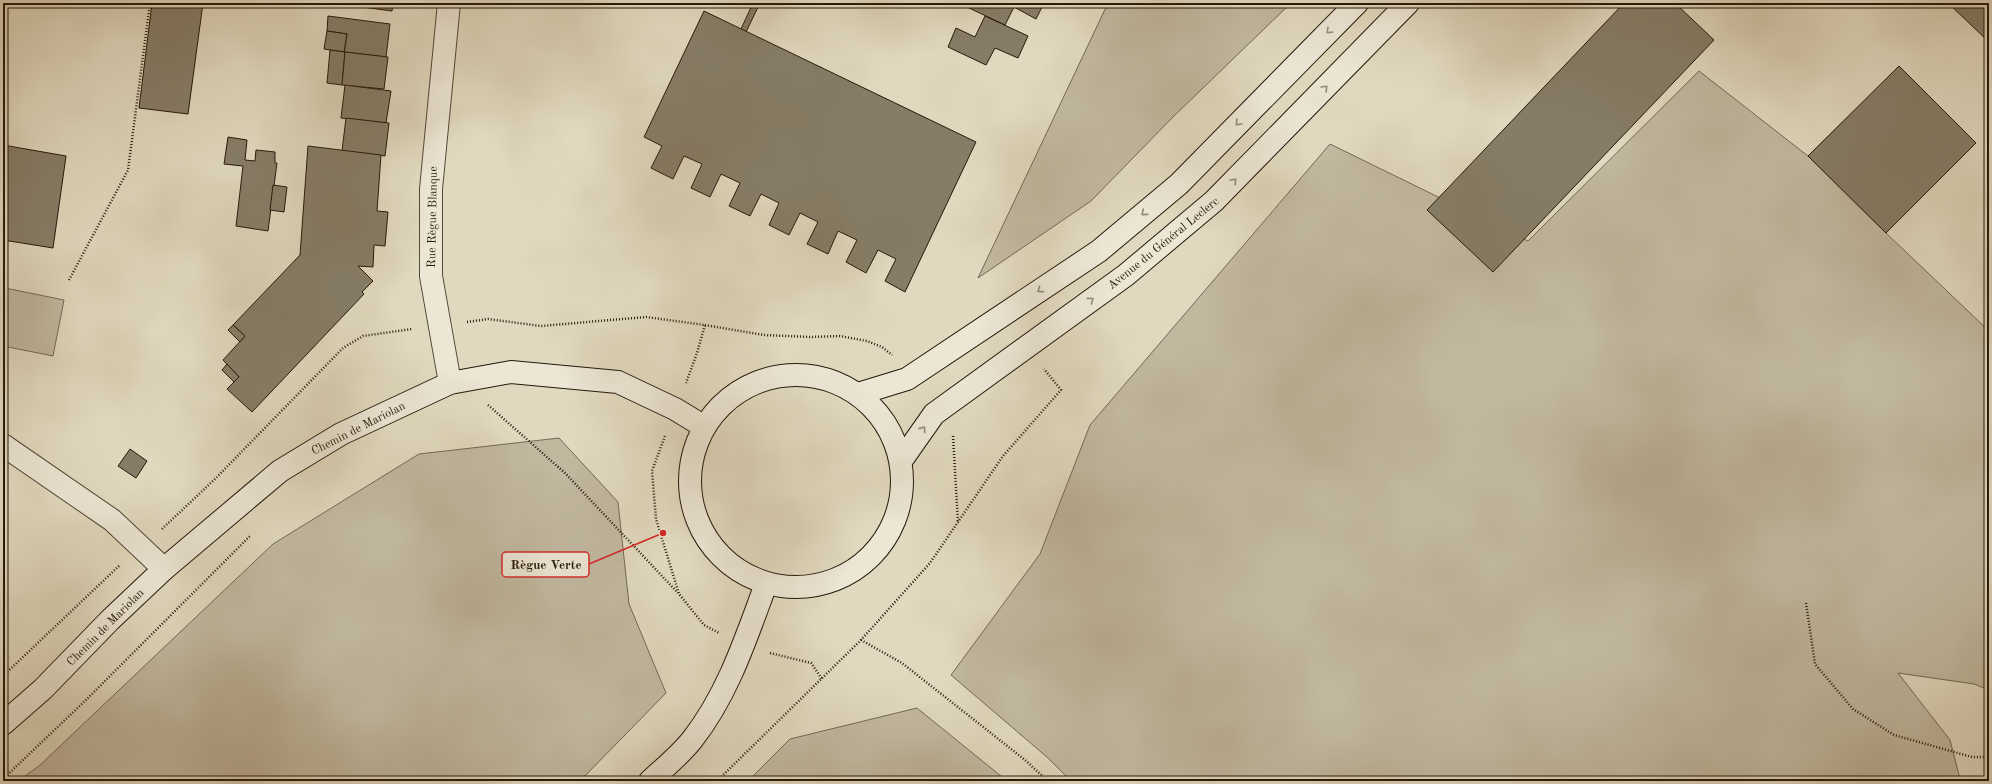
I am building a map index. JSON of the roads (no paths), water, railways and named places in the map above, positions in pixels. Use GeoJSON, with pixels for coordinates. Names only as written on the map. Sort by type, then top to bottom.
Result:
{"type":"FeatureCollection","features":[{"type":"Feature","properties":{"kind":"main road","name":"Rue Règue Blanque"},"geometry":{"type":"LineString","coordinates":[[449,3],[431,189],[431,276],[450,383]]}},
{"type":"Feature","properties":{"kind":"main road"},"geometry":{"type":"LineString","coordinates":[[858,394],[907,379],[1099,251],[1179,184],[1357,3]]}},
{"type":"Feature","properties":{"kind":"main road","name":"Avenue du Général Leclerc"},"geometry":{"type":"LineString","coordinates":[[901,461],[934,414],[1126,275],[1214,202],[1408,3]]}},
{"type":"Feature","properties":{"kind":"main road","name":"Chemin de Mariolan"},"geometry":{"type":"LineString","coordinates":[[3,724],[43,689],[110,620],[164,569],[280,471],[340,434],[450,383],[511,372],[618,382],[675,410],[703,426]]}},
{"type":"Feature","properties":{"kind":"main road"},"geometry":{"type":"LineString","coordinates":[[803,374],[832,380],[858,394],[878,412],[892,435],[901,461],[902,497],[890,531],[868,560],[838,579],[802,587],[766,584],[737,570],[713,548],[696,520],[689,489],[691,457],[703,426],[722,404],[746,386],[774,377],[803,374]]}},
{"type":"Feature","properties":{"kind":"main road"},"geometry":{"type":"LineString","coordinates":[[3,445],[112,520],[164,569]]}},
{"type":"Feature","properties":{"kind":"main road"},"geometry":{"type":"LineString","coordinates":[[650,781],[691,741],[724,690],[743,646],[766,584]]}},
{"type":"Feature","properties":{"kind":"place","name":"Règue Verte"},"geometry":{"type":"Point","coordinates":[663,533]}}]}
